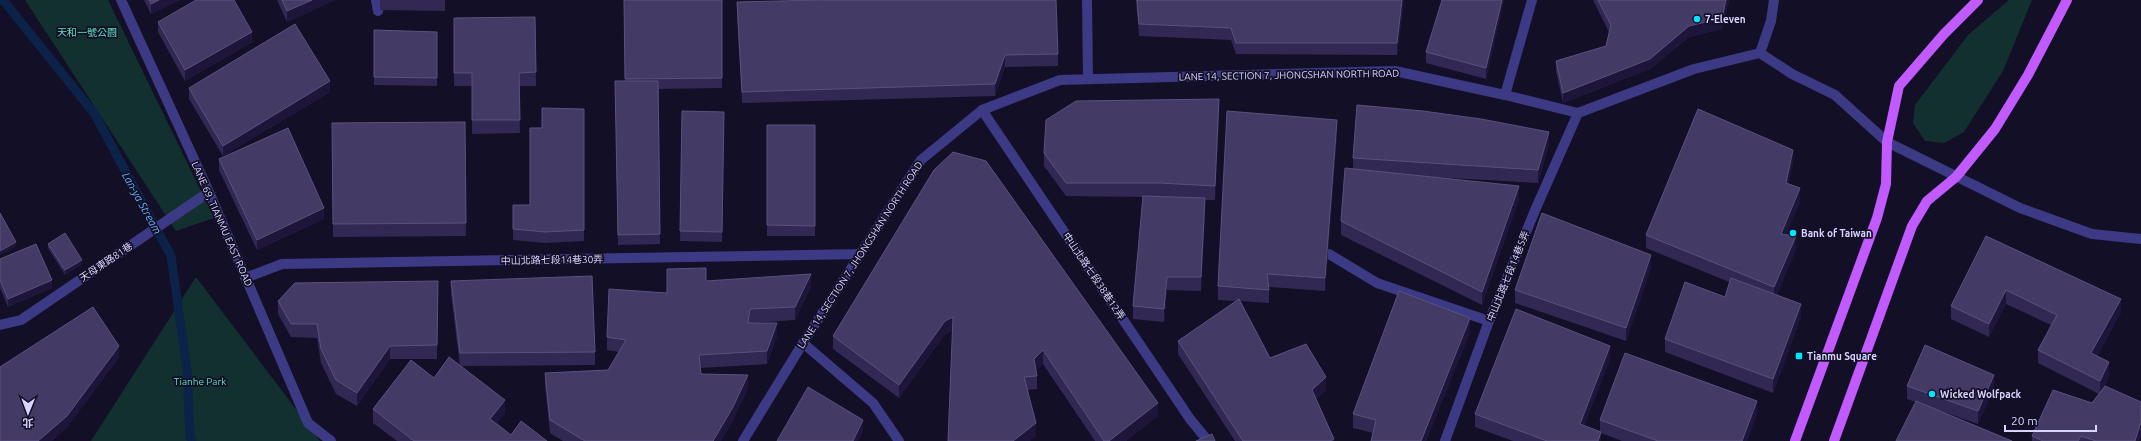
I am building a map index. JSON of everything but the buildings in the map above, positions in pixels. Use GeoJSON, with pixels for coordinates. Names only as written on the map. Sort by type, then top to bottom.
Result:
{"type":"FeatureCollection","features":[{"type":"Feature","properties":{"kind":"main road"},"geometry":{"type":"LineString","coordinates":[[1795,441],[1877,218],[1886,184],[1887,142],[1899,86],[1944,34],[1978,0]]}},
{"type":"Feature","properties":{"kind":"main road"},"geometry":{"type":"LineString","coordinates":[[1834,441],[1912,226],[1928,201],[1956,177],[1995,129],[2028,75],[2068,0]]}},
{"type":"Feature","properties":{"kind":"street","name":"LANE 69, TIANMU EAST ROAD"},"geometry":{"type":"LineString","coordinates":[[120,0],[208,192],[308,422],[332,441]]}},
{"type":"Feature","properties":{"kind":"street"},"geometry":{"type":"LineString","coordinates":[[376,0],[378,11]]}},
{"type":"Feature","properties":{"kind":"street"},"geometry":{"type":"LineString","coordinates":[[1087,0],[1088,79]]}},
{"type":"Feature","properties":{"kind":"street"},"geometry":{"type":"LineString","coordinates":[[1505,95],[1532,0]]}},
{"type":"Feature","properties":{"kind":"street"},"geometry":{"type":"LineString","coordinates":[[1760,53],[1771,21],[1774,0]]}},
{"type":"Feature","properties":{"kind":"street"},"geometry":{"type":"LineString","coordinates":[[1578,114],[1694,68],[1760,53],[1792,74],[1835,95],[1887,142],[1956,177],[2020,208],[2092,234],[2141,239]]}},
{"type":"Feature","properties":{"kind":"street","name":"LANE 14, SECTION 7, JHONGSHAN NORTH ROAD"},"geometry":{"type":"LineString","coordinates":[[743,441],[802,343],[921,160],[982,110],[1060,80],[1395,71],[1505,95],[1578,114]]}},
{"type":"Feature","properties":{"kind":"street","name":"中山北路七段38巷12弄"},"geometry":{"type":"LineString","coordinates":[[982,110],[1186,412],[1208,441]]}},
{"type":"Feature","properties":{"kind":"street","name":"中山北路七段14巷5弄"},"geometry":{"type":"LineString","coordinates":[[1445,441],[1489,321],[1536,208],[1578,114]]}},
{"type":"Feature","properties":{"kind":"street","name":"天母東路81巷"},"geometry":{"type":"LineString","coordinates":[[0,324],[21,320],[208,192]]}},
{"type":"Feature","properties":{"kind":"street","name":"中山北路七段14巷30弄"},"geometry":{"type":"LineString","coordinates":[[245,278],[282,264],[861,254]]}},
{"type":"Feature","properties":{"kind":"street"},"geometry":{"type":"LineString","coordinates":[[1329,254],[1377,283],[1489,321]]}},
{"type":"Feature","properties":{"kind":"street"},"geometry":{"type":"LineString","coordinates":[[802,343],[873,403],[899,441]]}},
{"type":"Feature","properties":{"kind":"green space","name":"天和一號公園"},"geometry":{"type":"Polygon","coordinates":[[[25,0],[108,0],[214,218],[176,231],[25,0]]]}},
{"type":"Feature","properties":{"kind":"green space"},"geometry":{"type":"Polygon","coordinates":[[[2009,0],[2032,0],[2003,71],[1964,132],[1944,143],[1925,141],[1913,123],[1915,105],[1968,35],[2009,0]]]}},
{"type":"Feature","properties":{"kind":"green space","name":"Tianhe Park"},"geometry":{"type":"Polygon","coordinates":[[[196,277],[320,441],[91,441],[196,277]]]}},
{"type":"Feature","properties":{"kind":"waterway","name":"Lan-ya Stream"},"geometry":{"type":"LineString","coordinates":[[3,0],[94,113],[171,256],[187,370],[190,436],[192,441]]}},
{"type":"Feature","properties":{"kind":"place","name":"7-Eleven"},"geometry":{"type":"Point","coordinates":[1697,19]}},
{"type":"Feature","properties":{"kind":"place","name":"Bank of Taiwan"},"geometry":{"type":"Point","coordinates":[1793,233]}},
{"type":"Feature","properties":{"kind":"place","name":"Tianmu Square"},"geometry":{"type":"Point","coordinates":[1799,356]}},
{"type":"Feature","properties":{"kind":"place","name":"Wicked Wolfpack"},"geometry":{"type":"Point","coordinates":[1932,394]}}]}
